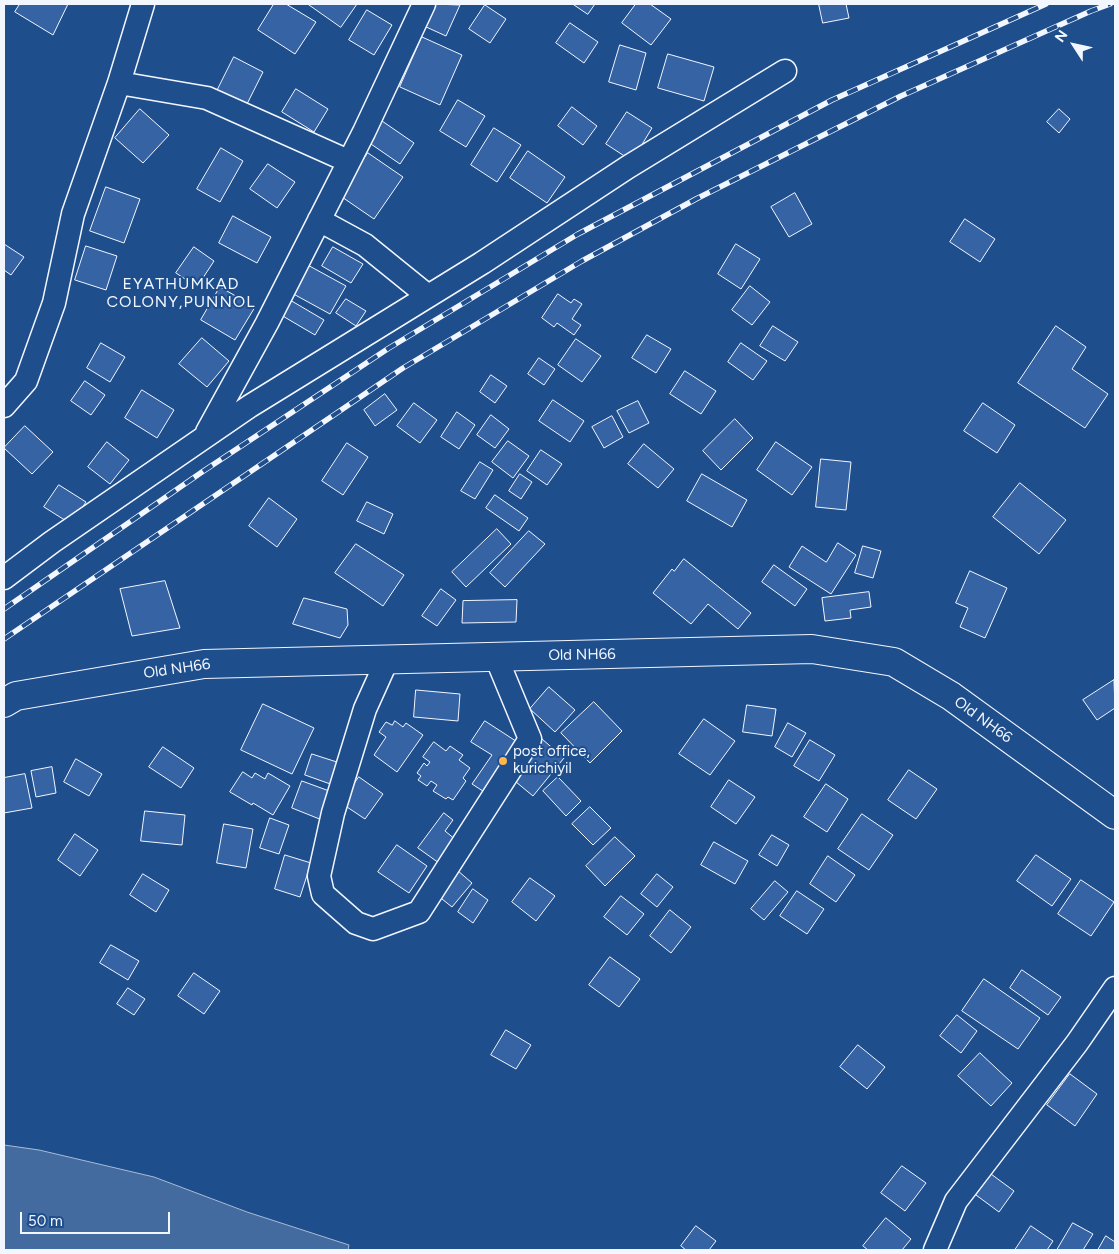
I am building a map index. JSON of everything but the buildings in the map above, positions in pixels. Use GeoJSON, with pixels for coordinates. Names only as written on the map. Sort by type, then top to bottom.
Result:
{"type":"FeatureCollection","features":[{"type":"Feature","properties":{"kind":"main road","name":"Old NH66"},"geometry":{"type":"LineString","coordinates":[[4,703],[16,696],[204,664],[812,649],[894,662],[951,696],[1115,815]]}},
{"type":"Feature","properties":{"kind":"street"},"geometry":{"type":"LineString","coordinates":[[4,406],[26,381],[54,303],[73,214],[119,83],[143,4]]}},
{"type":"Feature","properties":{"kind":"street"},"geometry":{"type":"LineString","coordinates":[[204,437],[268,323],[398,62],[424,4]]}},
{"type":"Feature","properties":{"kind":"street"},"geometry":{"type":"LineString","coordinates":[[4,578],[52,542],[250,406],[482,263],[628,167],[785,71]]}},
{"type":"Feature","properties":{"kind":"street"},"geometry":{"type":"LineString","coordinates":[[119,83],[207,98],[348,161]]}},
{"type":"Feature","properties":{"kind":"street"},"geometry":{"type":"LineString","coordinates":[[319,220],[365,245],[428,296]]}},
{"type":"Feature","properties":{"kind":"street"},"geometry":{"type":"LineString","coordinates":[[388,658],[365,709],[333,813],[319,876],[323,894],[356,923],[373,929],[419,912],[530,739],[496,657]]}},
{"type":"Feature","properties":{"kind":"street"},"geometry":{"type":"LineString","coordinates":[[935,1250],[956,1201],[1077,1043],[1115,988]]}},
{"type":"Feature","properties":{"kind":"water"},"geometry":{"type":"Polygon","coordinates":[[[4,1145],[39,1150],[154,1177],[247,1212],[349,1245],[348,1250],[4,1250],[4,1145]]]}},
{"type":"Feature","properties":{"kind":"railway"},"geometry":{"type":"LineString","coordinates":[[4,609],[202,472],[389,348],[578,234],[832,100],[1046,4]]}},
{"type":"Feature","properties":{"kind":"railway"},"geometry":{"type":"LineString","coordinates":[[4,639],[403,368],[582,261],[696,199],[901,96],[1110,4]]}},
{"type":"Feature","properties":{"kind":"place","name":"post office, kurichiyil"},"geometry":{"type":"Point","coordinates":[503,761]}},
{"type":"Feature","properties":{"kind":"district","name":"EYATHUMKAD COLONY,PUNNOL"},"geometry":{"type":"Point","coordinates":[181,293]}}]}
